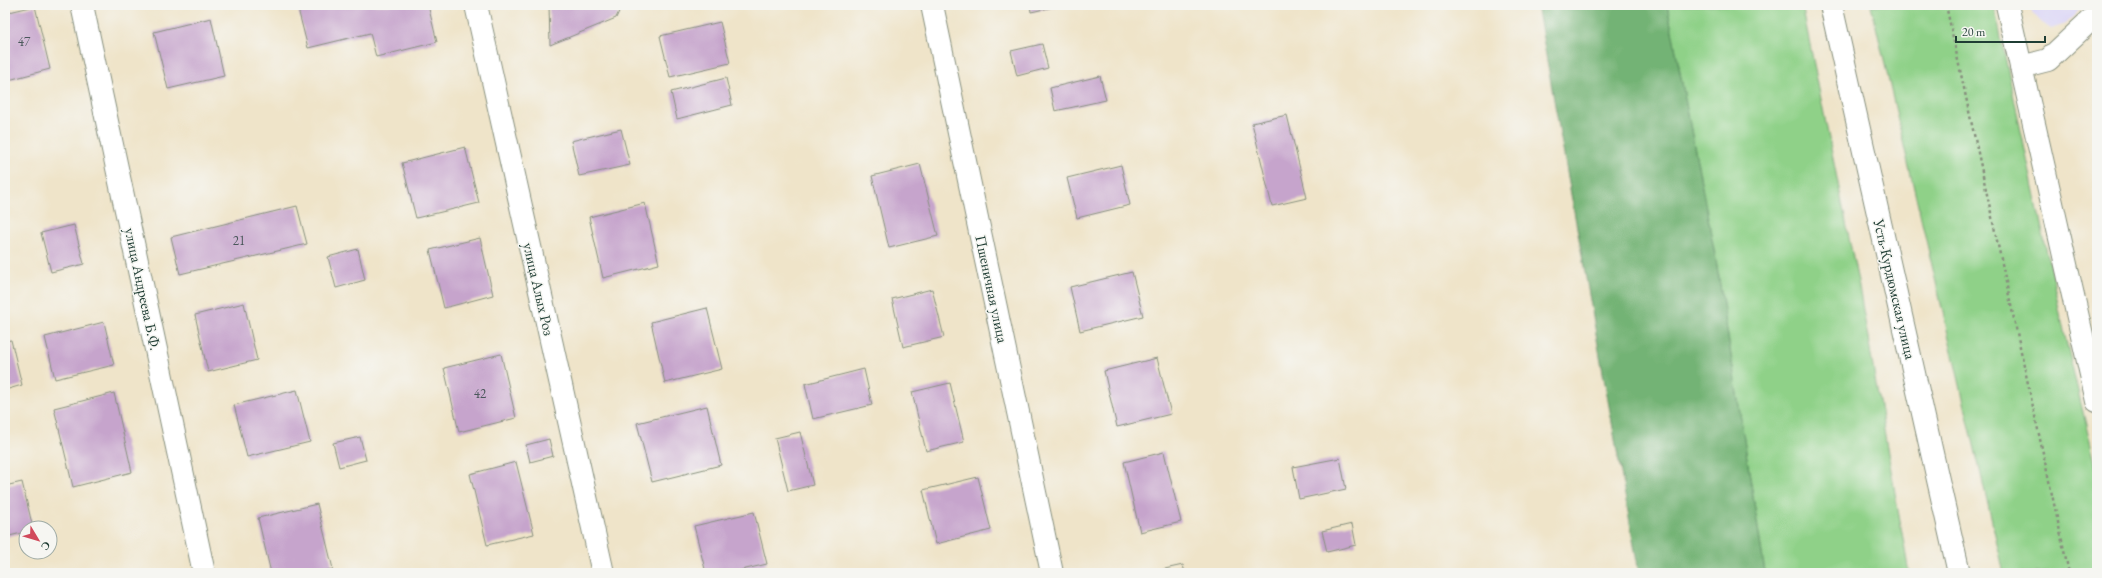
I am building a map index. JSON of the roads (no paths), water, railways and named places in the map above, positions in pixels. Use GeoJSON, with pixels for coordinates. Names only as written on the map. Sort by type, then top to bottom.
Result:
{"type":"FeatureCollection","features":[{"type":"Feature","properties":{"kind":"street","name":"улица Андреева Б.Ф."},"geometry":{"type":"LineString","coordinates":[[82,5],[204,573]]}},
{"type":"Feature","properties":{"kind":"street","name":"улица Алых Роз"},"geometry":{"type":"LineString","coordinates":[[476,5],[603,573]]}},
{"type":"Feature","properties":{"kind":"street","name":"Пшеничная улица"},"geometry":{"type":"LineString","coordinates":[[932,5],[1052,573]]}},
{"type":"Feature","properties":{"kind":"street","name":"Усть-Курдюмская улица"},"geometry":{"type":"LineString","coordinates":[[1831,5],[1959,573]]}},
{"type":"Feature","properties":{"kind":"street"},"geometry":{"type":"LineString","coordinates":[[2007,5],[2097,401]]}},
{"type":"Feature","properties":{"kind":"street"},"geometry":{"type":"LineString","coordinates":[[2021,68],[2048,60],[2097,14]]}}]}
